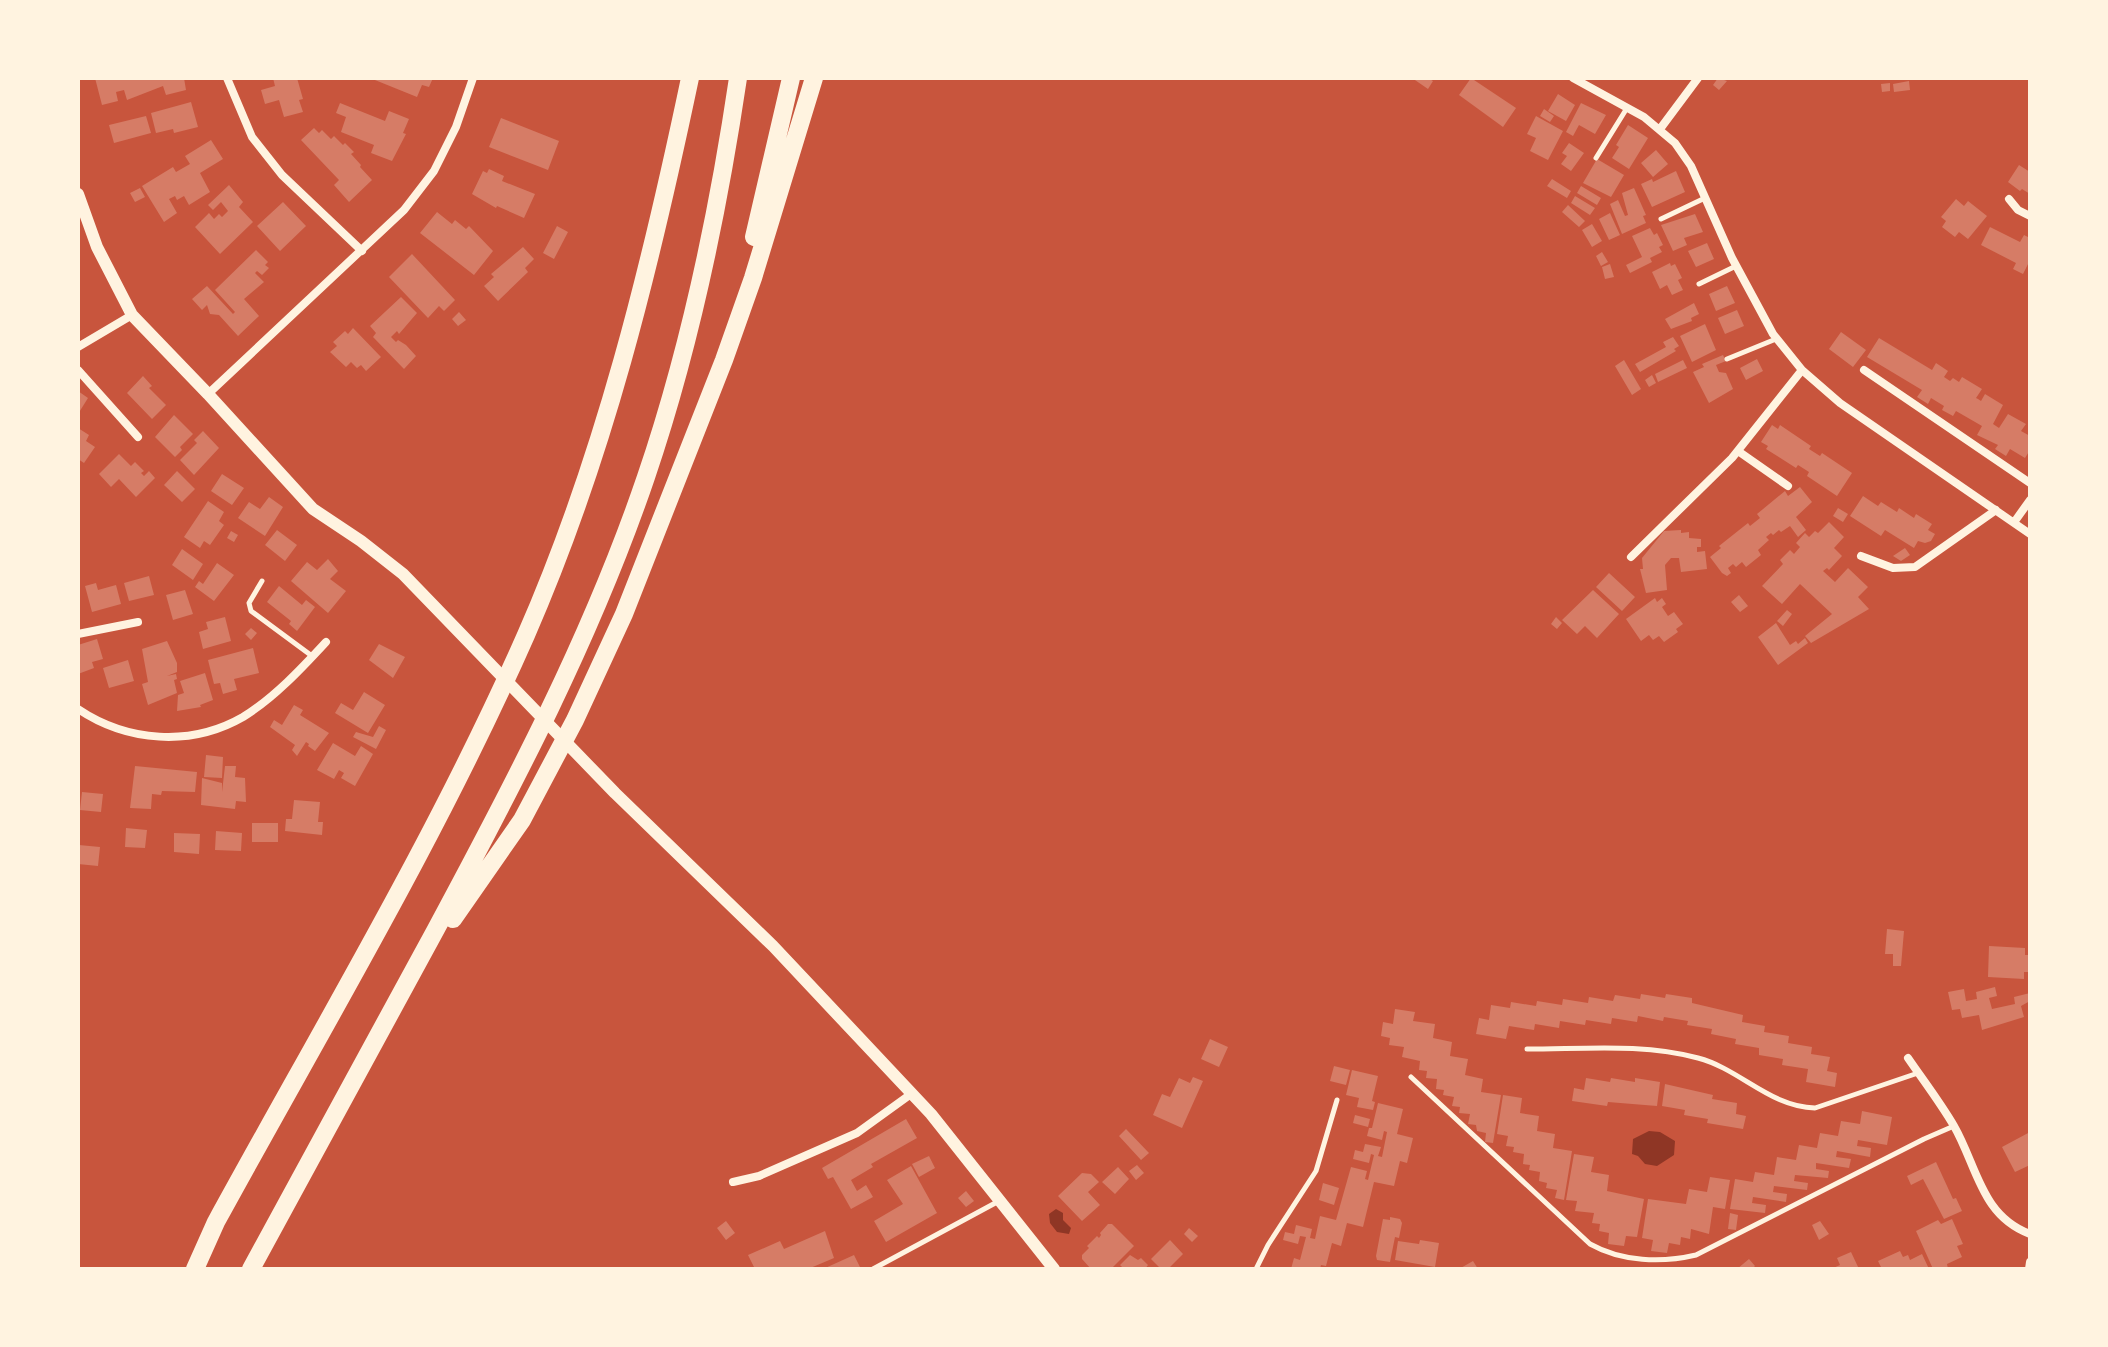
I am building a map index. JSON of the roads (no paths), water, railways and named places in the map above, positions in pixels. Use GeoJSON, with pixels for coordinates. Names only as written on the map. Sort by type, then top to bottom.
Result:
{"type":"FeatureCollection","features":[{"type":"Feature","properties":{"kind":"highway"},"geometry":{"type":"LineString","coordinates":[[675,78],[678,133]]}},
{"type":"Feature","properties":{"kind":"highway"},"geometry":{"type":"LineString","coordinates":[[195,1269],[216,1222],[471,754],[527,633],[578,503],[625,360],[656,238],[690,78]]}},
{"type":"Feature","properties":{"kind":"highway"},"geometry":{"type":"LineString","coordinates":[[251,1269],[517,779],[589,623],[646,477],[697,302],[724,171],[738,78]]}},
{"type":"Feature","properties":{"kind":"highway"},"geometry":{"type":"LineString","coordinates":[[724,360],[791,78]]}},
{"type":"Feature","properties":{"kind":"highway"},"geometry":{"type":"LineString","coordinates":[[403,990],[522,820],[575,720],[624,614],[724,360],[753,278],[814,78]]}},
{"type":"Feature","properties":{"kind":"street"},"geometry":{"type":"LineString","coordinates":[[227,78],[252,137],[282,175],[362,251]]}},
{"type":"Feature","properties":{"kind":"street"},"geometry":{"type":"LineString","coordinates":[[208,394],[404,210],[434,171],[456,127],[473,78]]}},
{"type":"Feature","properties":{"kind":"street"},"geometry":{"type":"LineString","coordinates":[[1573,78],[1660,129],[1675,143],[1691,166],[1736,266],[1777,338],[1802,370],[1840,403],[2030,534]]}},
{"type":"Feature","properties":{"kind":"street"},"geometry":{"type":"LineString","coordinates":[[1660,129],[1698,78]]}},
{"type":"Feature","properties":{"kind":"street"},"geometry":{"type":"LineString","coordinates":[[78,194],[97,247],[132,315],[313,509],[403,574],[615,793],[773,946],[931,1114],[1054,1269]]}},
{"type":"Feature","properties":{"kind":"street"},"geometry":{"type":"LineString","coordinates":[[2009,199],[2018,210],[2030,216]]}},
{"type":"Feature","properties":{"kind":"street"},"geometry":{"type":"LineString","coordinates":[[78,347],[132,315]]}},
{"type":"Feature","properties":{"kind":"street"},"geometry":{"type":"LineString","coordinates":[[78,370],[138,437]]}},
{"type":"Feature","properties":{"kind":"street"},"geometry":{"type":"LineString","coordinates":[[1631,557],[1738,451],[1802,370]]}},
{"type":"Feature","properties":{"kind":"street"},"geometry":{"type":"LineString","coordinates":[[1864,370],[2030,483]]}},
{"type":"Feature","properties":{"kind":"street"},"geometry":{"type":"LineString","coordinates":[[1738,451],[1788,486]]}},
{"type":"Feature","properties":{"kind":"street"},"geometry":{"type":"LineString","coordinates":[[2015,521],[2030,500]]}},
{"type":"Feature","properties":{"kind":"street"},"geometry":{"type":"LineString","coordinates":[[1861,556],[1893,568],[1915,567],[1996,510]]}},
{"type":"Feature","properties":{"kind":"street"},"geometry":{"type":"LineString","coordinates":[[78,634],[138,622]]}},
{"type":"Feature","properties":{"kind":"street"},"geometry":{"type":"LineString","coordinates":[[78,709],[97,722],[142,735],[172,739],[211,732],[244,716],[285,683],[326,642]]}},
{"type":"Feature","properties":{"kind":"street"},"geometry":{"type":"LineString","coordinates":[[1908,1058],[1954,1126],[1992,1208],[2010,1224],[2030,1234]]}},
{"type":"Feature","properties":{"kind":"street"},"geometry":{"type":"LineString","coordinates":[[733,1182],[759,1176],[857,1133],[911,1094]]}},
{"type":"Feature","properties":{"kind":"street"},"geometry":{"type":"LineString","coordinates":[[2029,1269],[2030,1262]]}},
{"type":"Feature","properties":{"kind":"lane"},"geometry":{"type":"LineString","coordinates":[[1596,158],[1627,108]]}},
{"type":"Feature","properties":{"kind":"lane"},"geometry":{"type":"LineString","coordinates":[[1661,219],[1706,198]]}},
{"type":"Feature","properties":{"kind":"lane"},"geometry":{"type":"LineString","coordinates":[[1699,284],[1736,266]]}},
{"type":"Feature","properties":{"kind":"lane"},"geometry":{"type":"LineString","coordinates":[[1727,359],[1777,338]]}},
{"type":"Feature","properties":{"kind":"lane"},"geometry":{"type":"LineString","coordinates":[[262,581],[249,603],[251,611],[312,656]]}},
{"type":"Feature","properties":{"kind":"lane"},"geometry":{"type":"LineString","coordinates":[[1527,1049],[1663,1051],[1700,1058],[1801,1108],[1815,1108],[1918,1073]]}},
{"type":"Feature","properties":{"kind":"lane"},"geometry":{"type":"LineString","coordinates":[[1411,1077],[1590,1244],[1628,1257],[1668,1260],[1696,1255],[1954,1126]]}},
{"type":"Feature","properties":{"kind":"lane"},"geometry":{"type":"LineString","coordinates":[[1256,1269],[1316,1171],[1337,1100]]}},
{"type":"Feature","properties":{"kind":"lane"},"geometry":{"type":"LineString","coordinates":[[873,1269],[1000,1201]]}}]}
